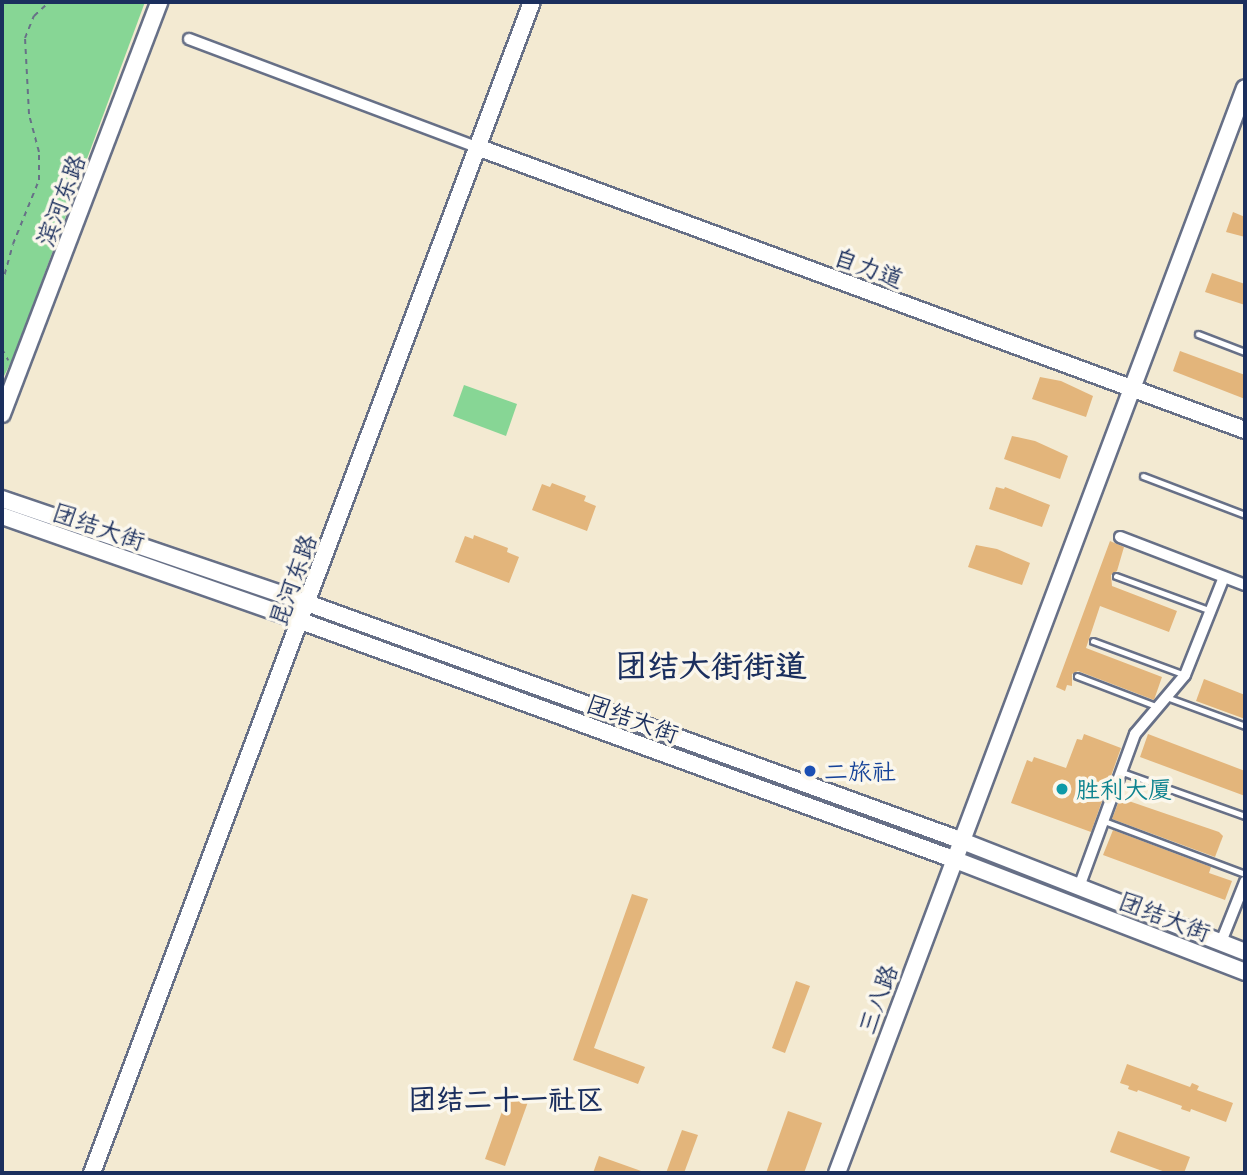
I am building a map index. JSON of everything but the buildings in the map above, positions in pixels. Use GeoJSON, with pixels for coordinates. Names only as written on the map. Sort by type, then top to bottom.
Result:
{"type":"FeatureCollection","features":[{"type":"Feature","properties":{"kind":"main road","name":"滨河东路"},"geometry":{"type":"LineString","coordinates":[[2,414],[159,2]]}},
{"type":"Feature","properties":{"kind":"main road","name":"昆河东路"},"geometry":{"type":"LineString","coordinates":[[92,1173],[531,2]]}},
{"type":"Feature","properties":{"kind":"main road","name":"三八路"},"geometry":{"type":"LineString","coordinates":[[837,1173],[1245,88]]}},
{"type":"Feature","properties":{"kind":"main road","name":"自力道"},"geometry":{"type":"LineString","coordinates":[[477,147],[1245,430]]}},
{"type":"Feature","properties":{"kind":"main road","name":"团结大街"},"geometry":{"type":"LineString","coordinates":[[2,499],[307,603],[961,841],[1245,952]]}},
{"type":"Feature","properties":{"kind":"main road","name":"团结大街"},"geometry":{"type":"LineString","coordinates":[[2,516],[301,621],[954,859],[1245,972]]}},
{"type":"Feature","properties":{"kind":"street"},"geometry":{"type":"LineString","coordinates":[[189,39],[477,147]]}},
{"type":"Feature","properties":{"kind":"street"},"geometry":{"type":"LineString","coordinates":[[1120,537],[1245,584]]}},
{"type":"Feature","properties":{"kind":"street"},"geometry":{"type":"LineString","coordinates":[[1079,887],[1135,734],[1169,698],[1185,675],[1224,577]]}},
{"type":"Feature","properties":{"kind":"street"},"geometry":{"type":"LineString","coordinates":[[1221,942],[1245,882]]}},
{"type":"Feature","properties":{"kind":"lane"},"geometry":{"type":"LineString","coordinates":[[1198,334],[1245,352]]}},
{"type":"Feature","properties":{"kind":"lane"},"geometry":{"type":"LineString","coordinates":[[1143,476],[1245,515]]}},
{"type":"Feature","properties":{"kind":"lane"},"geometry":{"type":"LineString","coordinates":[[1116,576],[1211,611]]}},
{"type":"Feature","properties":{"kind":"lane"},"geometry":{"type":"LineString","coordinates":[[1093,641],[1185,675]]}},
{"type":"Feature","properties":{"kind":"lane"},"geometry":{"type":"LineString","coordinates":[[1077,676],[1158,707]]}},
{"type":"Feature","properties":{"kind":"lane"},"geometry":{"type":"LineString","coordinates":[[1169,698],[1245,726]]}},
{"type":"Feature","properties":{"kind":"lane"},"geometry":{"type":"LineString","coordinates":[[1122,772],[1245,816]]}},
{"type":"Feature","properties":{"kind":"lane"},"geometry":{"type":"LineString","coordinates":[[1104,821],[1245,874]]}},
{"type":"Feature","properties":{"kind":"path"},"geometry":{"type":"LineString","coordinates":[[2,284],[13,244],[39,180],[39,152],[29,114],[25,38],[34,16],[49,2]]}},
{"type":"Feature","properties":{"kind":"green space"},"geometry":{"type":"Polygon","coordinates":[[[2,2],[145,2],[14,356],[2,380],[2,2]]]}},
{"type":"Feature","properties":{"kind":"green space"},"geometry":{"type":"Polygon","coordinates":[[[464,385],[517,404],[506,436],[453,416],[464,385]]]}},
{"type":"Feature","properties":{"kind":"place","name":"二旅社"},"geometry":{"type":"Point","coordinates":[810,771]}},
{"type":"Feature","properties":{"kind":"place","name":"胜利大厦"},"geometry":{"type":"Point","coordinates":[1062,789]}},
{"type":"Feature","properties":{"kind":"district","name":"团结大街街道"},"geometry":{"type":"Point","coordinates":[711,664]}},
{"type":"Feature","properties":{"kind":"district","name":"团结二十一社区"},"geometry":{"type":"Point","coordinates":[506,1098]}}]}
